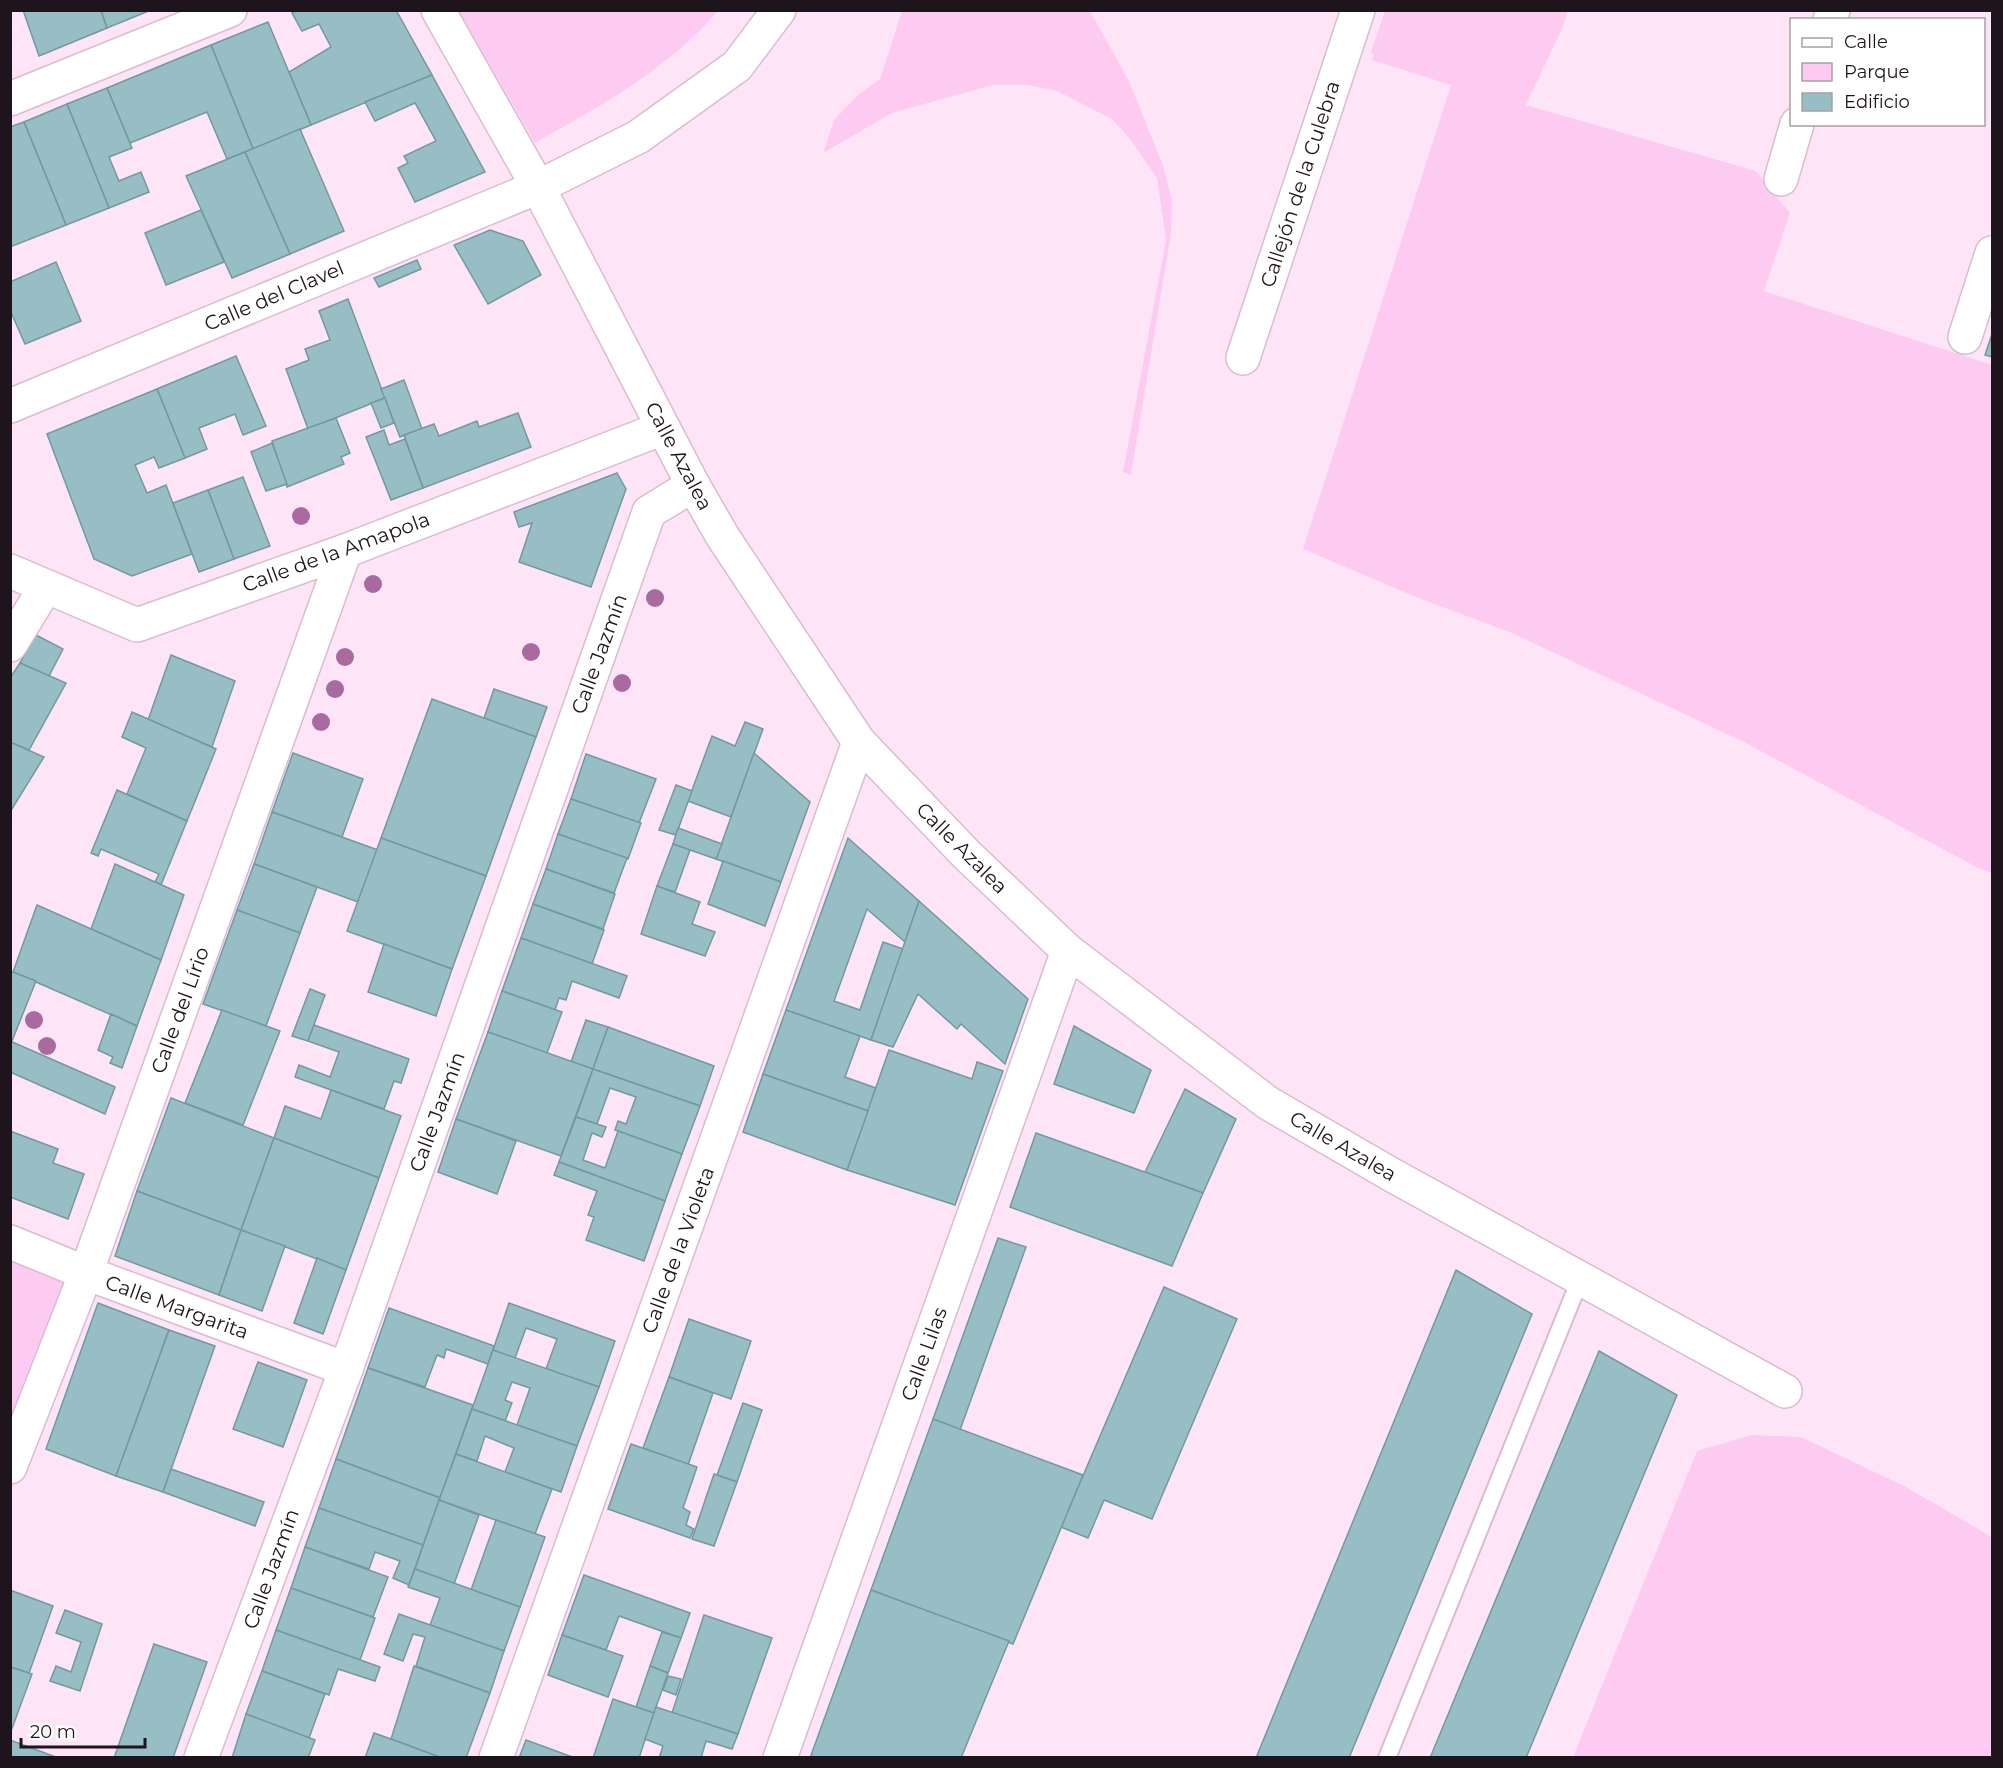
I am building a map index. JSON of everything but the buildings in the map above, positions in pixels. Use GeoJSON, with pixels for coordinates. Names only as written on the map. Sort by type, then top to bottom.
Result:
{"type":"FeatureCollection","features":[{"type":"Feature","properties":{"kind":"street"},"geometry":{"type":"LineString","coordinates":[[10,99],[230,10]]}},
{"type":"Feature","properties":{"kind":"street","name":"Calle Azalea"},"geometry":{"type":"LineString","coordinates":[[438,10],[538,187],[693,485],[723,537],[859,742],[966,854],[1068,951],[1268,1103],[1392,1175],[1785,1391]]}},
{"type":"Feature","properties":{"kind":"street","name":"Calle del Clavel"},"geometry":{"type":"LineString","coordinates":[[10,406],[538,187],[639,137],[737,66],[779,10]]}},
{"type":"Feature","properties":{"kind":"street","name":"Callejón de la Culebra"},"geometry":{"type":"LineString","coordinates":[[1243,358],[1358,10]]}},
{"type":"Feature","properties":{"kind":"street"},"geometry":{"type":"LineString","coordinates":[[1781,179],[1796,126]]}},
{"type":"Feature","properties":{"kind":"street"},"geometry":{"type":"LineString","coordinates":[[1965,337],[1992,253]]}},
{"type":"Feature","properties":{"kind":"street","name":"Calle de la Amapola"},"geometry":{"type":"LineString","coordinates":[[10,571],[45,588],[137,625],[345,551],[663,428]]}},
{"type":"Feature","properties":{"kind":"street","name":"Calle Jazmín"},"geometry":{"type":"LineString","coordinates":[[201,1758],[346,1369],[649,512],[693,485]]}},
{"type":"Feature","properties":{"kind":"street","name":"Calle del Lírio"},"geometry":{"type":"LineString","coordinates":[[10,1467],[86,1273],[345,551]]}},
{"type":"Feature","properties":{"kind":"street"},"geometry":{"type":"LineString","coordinates":[[10,645],[45,588]]}},
{"type":"Feature","properties":{"kind":"street","name":"Calle de la Violeta"},"geometry":{"type":"LineString","coordinates":[[496,1758],[859,742]]}},
{"type":"Feature","properties":{"kind":"street","name":"Calle Lilas"},"geometry":{"type":"LineString","coordinates":[[780,1758],[1068,951]]}},
{"type":"Feature","properties":{"kind":"street","name":"Calle Margarita"},"geometry":{"type":"LineString","coordinates":[[10,1242],[86,1273],[346,1369]]}},
{"type":"Feature","properties":{"kind":"lane"},"geometry":{"type":"LineString","coordinates":[[1387,1758],[1581,1277]]}},
{"type":"Feature","properties":{"kind":"green space"},"geometry":{"type":"Polygon","coordinates":[[[459,11],[718,11],[678,51],[656,68],[609,100],[535,143],[459,11]]]}},
{"type":"Feature","properties":{"kind":"green space"},"geometry":{"type":"Polygon","coordinates":[[[902,11],[1090,11],[1128,79],[1163,165],[1172,201],[1171,234],[1131,475],[1123,472],[1166,240],[1157,178],[1130,139],[1112,119],[1057,91],[1027,85],[993,85],[892,113],[823,153],[834,120],[857,96],[880,79],[902,11]]]}},
{"type":"Feature","properties":{"kind":"green space"},"geometry":{"type":"Polygon","coordinates":[[[1385,11],[1568,11],[1562,29],[1526,105],[1756,171],[1790,213],[1764,291],[1992,365],[1992,873],[1978,868],[1744,742],[1512,633],[1416,597],[1303,549],[1451,85],[1372,60],[1374,54],[1371,52],[1385,11]]]}},
{"type":"Feature","properties":{"kind":"green space"},"geometry":{"type":"Polygon","coordinates":[[[11,1242],[86,1273],[11,1468],[11,1242]]]}},
{"type":"Feature","properties":{"kind":"green space"},"geometry":{"type":"Polygon","coordinates":[[[1752,1435],[1801,1437],[1904,1486],[1992,1537],[1992,1757],[1573,1757],[1697,1451],[1752,1435]]]}}]}
